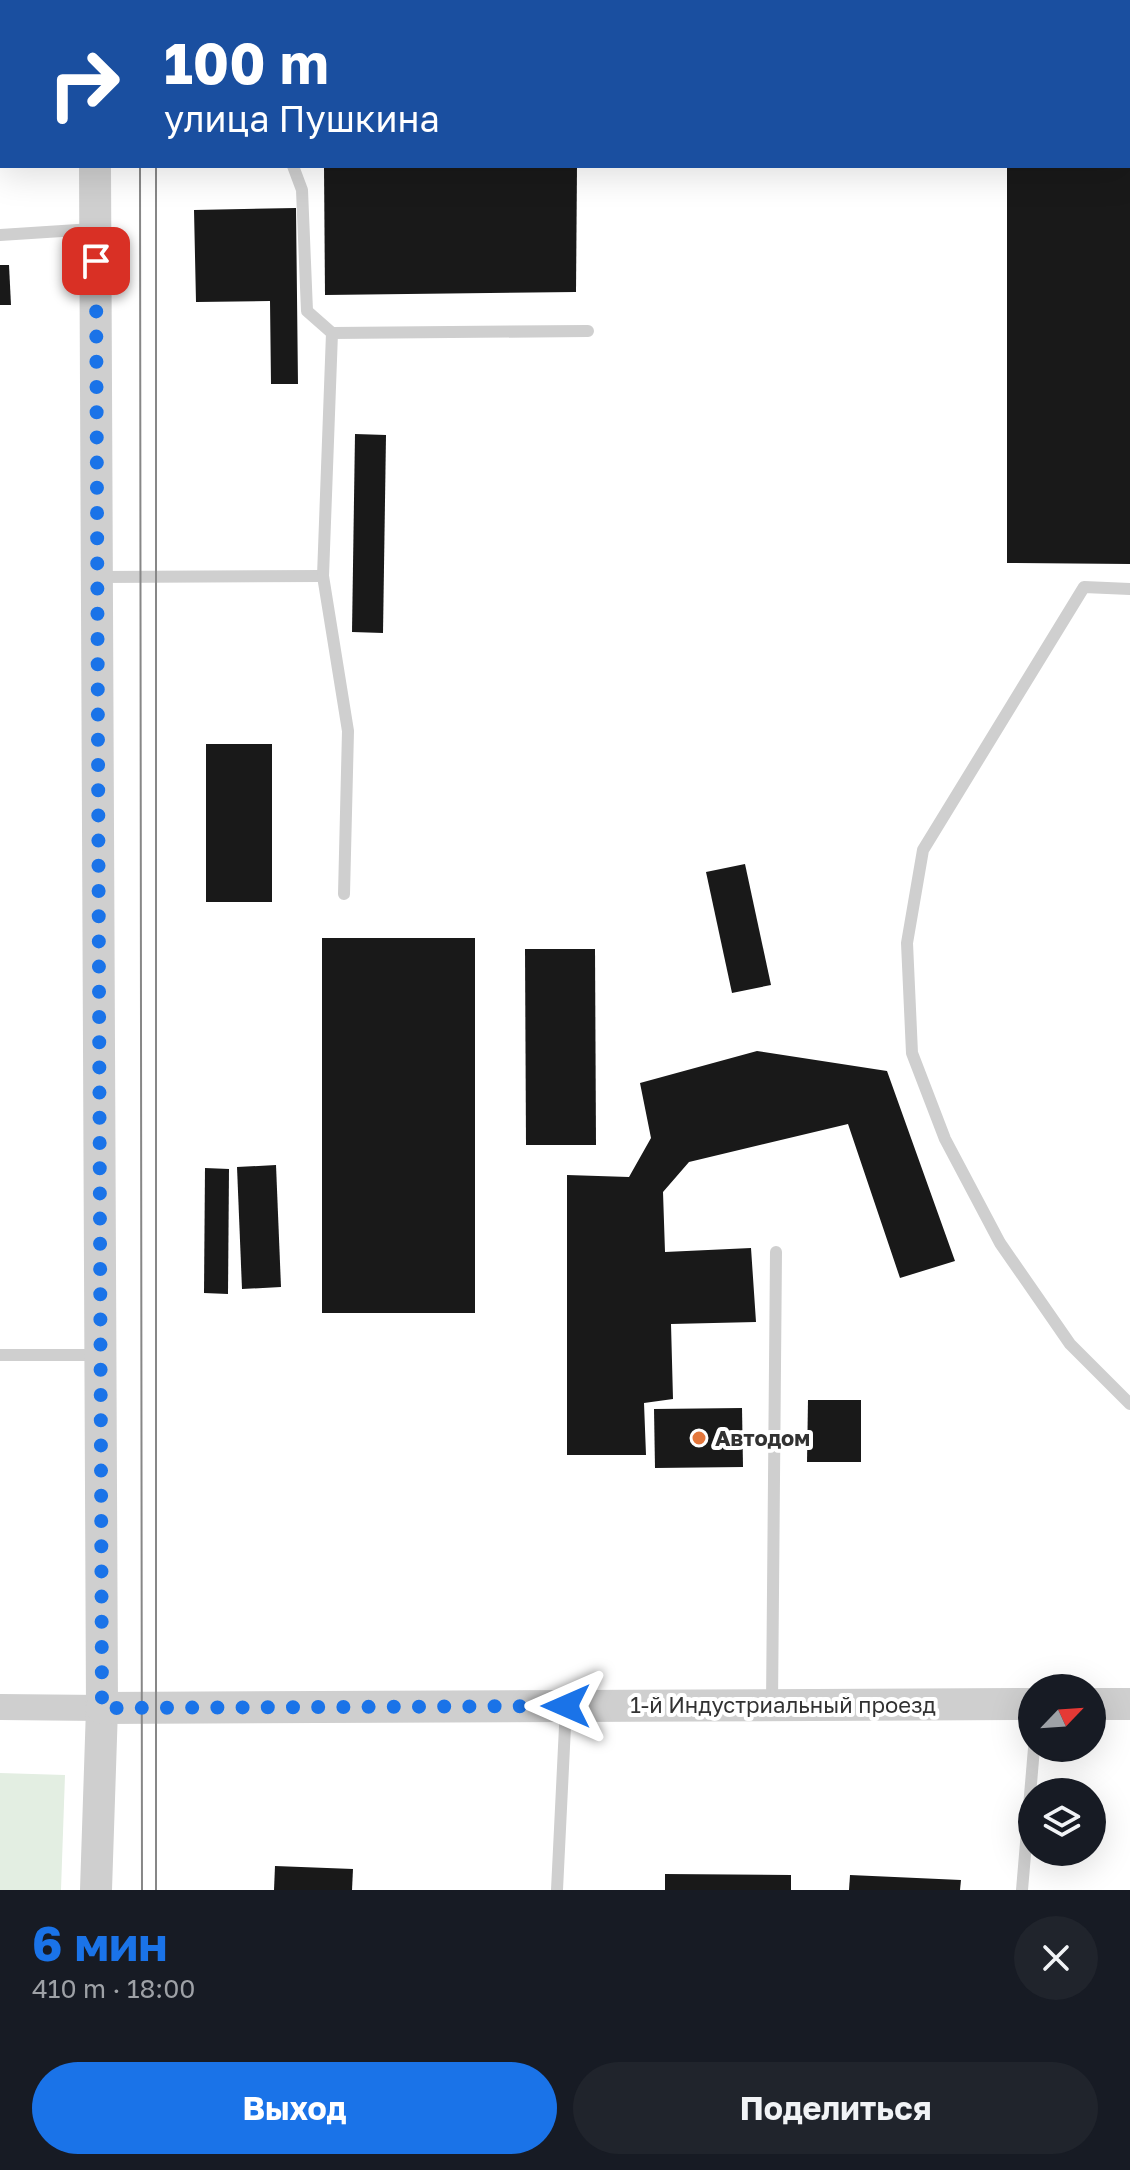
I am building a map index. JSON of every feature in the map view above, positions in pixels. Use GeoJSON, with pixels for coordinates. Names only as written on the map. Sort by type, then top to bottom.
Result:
{"type":"FeatureCollection","features":[{"type":"Feature","properties":{"kind":"street"},"geometry":{"type":"LineString","coordinates":[[95,168],[102,1708],[96,1890]]}},
{"type":"Feature","properties":{"kind":"street","name":"1-й Индустриальный проезд"},"geometry":{"type":"LineString","coordinates":[[102,1708],[1018,1704]]}},
{"type":"Feature","properties":{"kind":"street"},"geometry":{"type":"LineString","coordinates":[[1106,1704],[1130,1704]]}},
{"type":"Feature","properties":{"kind":"street"},"geometry":{"type":"LineString","coordinates":[[0,1707],[102,1708]]}},
{"type":"Feature","properties":{"kind":"lane"},"geometry":{"type":"LineString","coordinates":[[294,168],[302,190],[307,311],[332,333],[588,331]]}},
{"type":"Feature","properties":{"kind":"lane"},"geometry":{"type":"LineString","coordinates":[[0,235],[96,229]]}},
{"type":"Feature","properties":{"kind":"lane"},"geometry":{"type":"LineString","coordinates":[[332,333],[323,576],[348,731],[344,894]]}},
{"type":"Feature","properties":{"kind":"lane"},"geometry":{"type":"LineString","coordinates":[[97,577],[323,576]]}},
{"type":"Feature","properties":{"kind":"lane"},"geometry":{"type":"LineString","coordinates":[[1130,589],[1084,587],[923,850],[907,943],[912,1053],[945,1139],[1000,1243],[1070,1344],[1130,1404]]}},
{"type":"Feature","properties":{"kind":"lane"},"geometry":{"type":"LineString","coordinates":[[772,1705],[776,1252]]}},
{"type":"Feature","properties":{"kind":"lane"},"geometry":{"type":"LineString","coordinates":[[0,1355],[100,1355]]}},
{"type":"Feature","properties":{"kind":"lane"},"geometry":{"type":"LineString","coordinates":[[557,1890],[566,1706]]}},
{"type":"Feature","properties":{"kind":"lane"},"geometry":{"type":"LineString","coordinates":[[1022,1890],[1033,1762]]}},
{"type":"Feature","properties":{"kind":"shaded area"},"geometry":{"type":"Polygon","coordinates":[[[0,1773],[65,1775],[61,1890],[0,1890],[0,1773]]]}},
{"type":"Feature","properties":{"kind":"building"},"geometry":{"type":"Polygon","coordinates":[[[324,168],[577,168],[576,292],[325,295],[324,168]]]}},
{"type":"Feature","properties":{"kind":"building"},"geometry":{"type":"Polygon","coordinates":[[[1007,168],[1130,168],[1130,564],[1007,563],[1007,168]]]}},
{"type":"Feature","properties":{"kind":"building"},"geometry":{"type":"Polygon","coordinates":[[[296,208],[298,384],[271,384],[270,301],[196,302],[194,210],[296,208]]]}},
{"type":"Feature","properties":{"kind":"building"},"geometry":{"type":"Polygon","coordinates":[[[0,265],[9,265],[11,305],[0,305],[0,265]]]}},
{"type":"Feature","properties":{"kind":"building"},"geometry":{"type":"Polygon","coordinates":[[[355,434],[386,435],[383,633],[352,632],[355,434]]]}},
{"type":"Feature","properties":{"kind":"building"},"geometry":{"type":"Polygon","coordinates":[[[206,744],[272,744],[272,902],[206,902],[206,744]]]}},
{"type":"Feature","properties":{"kind":"building"},"geometry":{"type":"Polygon","coordinates":[[[745,864],[771,985],[732,993],[706,872],[745,864]]]}},
{"type":"Feature","properties":{"kind":"building"},"geometry":{"type":"Polygon","coordinates":[[[322,938],[475,938],[475,1313],[322,1313],[322,938]]]}},
{"type":"Feature","properties":{"kind":"building"},"geometry":{"type":"Polygon","coordinates":[[[525,949],[595,949],[596,1145],[526,1145],[525,949]]]}},
{"type":"Feature","properties":{"kind":"building"},"geometry":{"type":"Polygon","coordinates":[[[757,1051],[887,1071],[955,1261],[900,1278],[848,1124],[689,1162],[663,1192],[665,1252],[751,1248],[756,1322],[671,1324],[673,1399],[644,1403],[646,1455],[567,1455],[567,1175],[629,1177],[651,1138],[640,1083],[757,1051]]]}},
{"type":"Feature","properties":{"kind":"building"},"geometry":{"type":"Polygon","coordinates":[[[276,1165],[281,1287],[242,1289],[237,1167],[276,1165]]]}},
{"type":"Feature","properties":{"kind":"building"},"geometry":{"type":"Polygon","coordinates":[[[205,1168],[229,1169],[228,1294],[204,1293],[205,1168]]]}},
{"type":"Feature","properties":{"kind":"building"},"geometry":{"type":"Polygon","coordinates":[[[808,1400],[861,1400],[861,1462],[807,1462],[808,1400]]]}},
{"type":"Feature","properties":{"kind":"building","name":"Автодом"},"geometry":{"type":"Polygon","coordinates":[[[742,1408],[743,1467],[655,1468],[654,1409],[742,1408]]]}},
{"type":"Feature","properties":{"kind":"building"},"geometry":{"type":"Polygon","coordinates":[[[275,1866],[353,1869],[352,1890],[274,1890],[275,1866]]]}},
{"type":"Feature","properties":{"kind":"building"},"geometry":{"type":"Polygon","coordinates":[[[665,1874],[791,1875],[791,1890],[665,1890],[665,1874]]]}},
{"type":"Feature","properties":{"kind":"building"},"geometry":{"type":"Polygon","coordinates":[[[850,1875],[961,1880],[960,1890],[849,1890],[850,1875]]]}},
{"type":"Feature","properties":{"kind":"tram line"},"geometry":{"type":"LineString","coordinates":[[140,168],[142,1890]]}},
{"type":"Feature","properties":{"kind":"tram line"},"geometry":{"type":"LineString","coordinates":[[156,168],[156,1890]]}},
{"type":"Feature","properties":{"kind":"place","name":"Автодом"},"geometry":{"type":"Point","coordinates":[699,1438]}},
{"type":"Feature","properties":{"kind":"route"},"geometry":{"type":"LineString","coordinates":[[96,261],[102,1708],[566,1706]]}}]}
